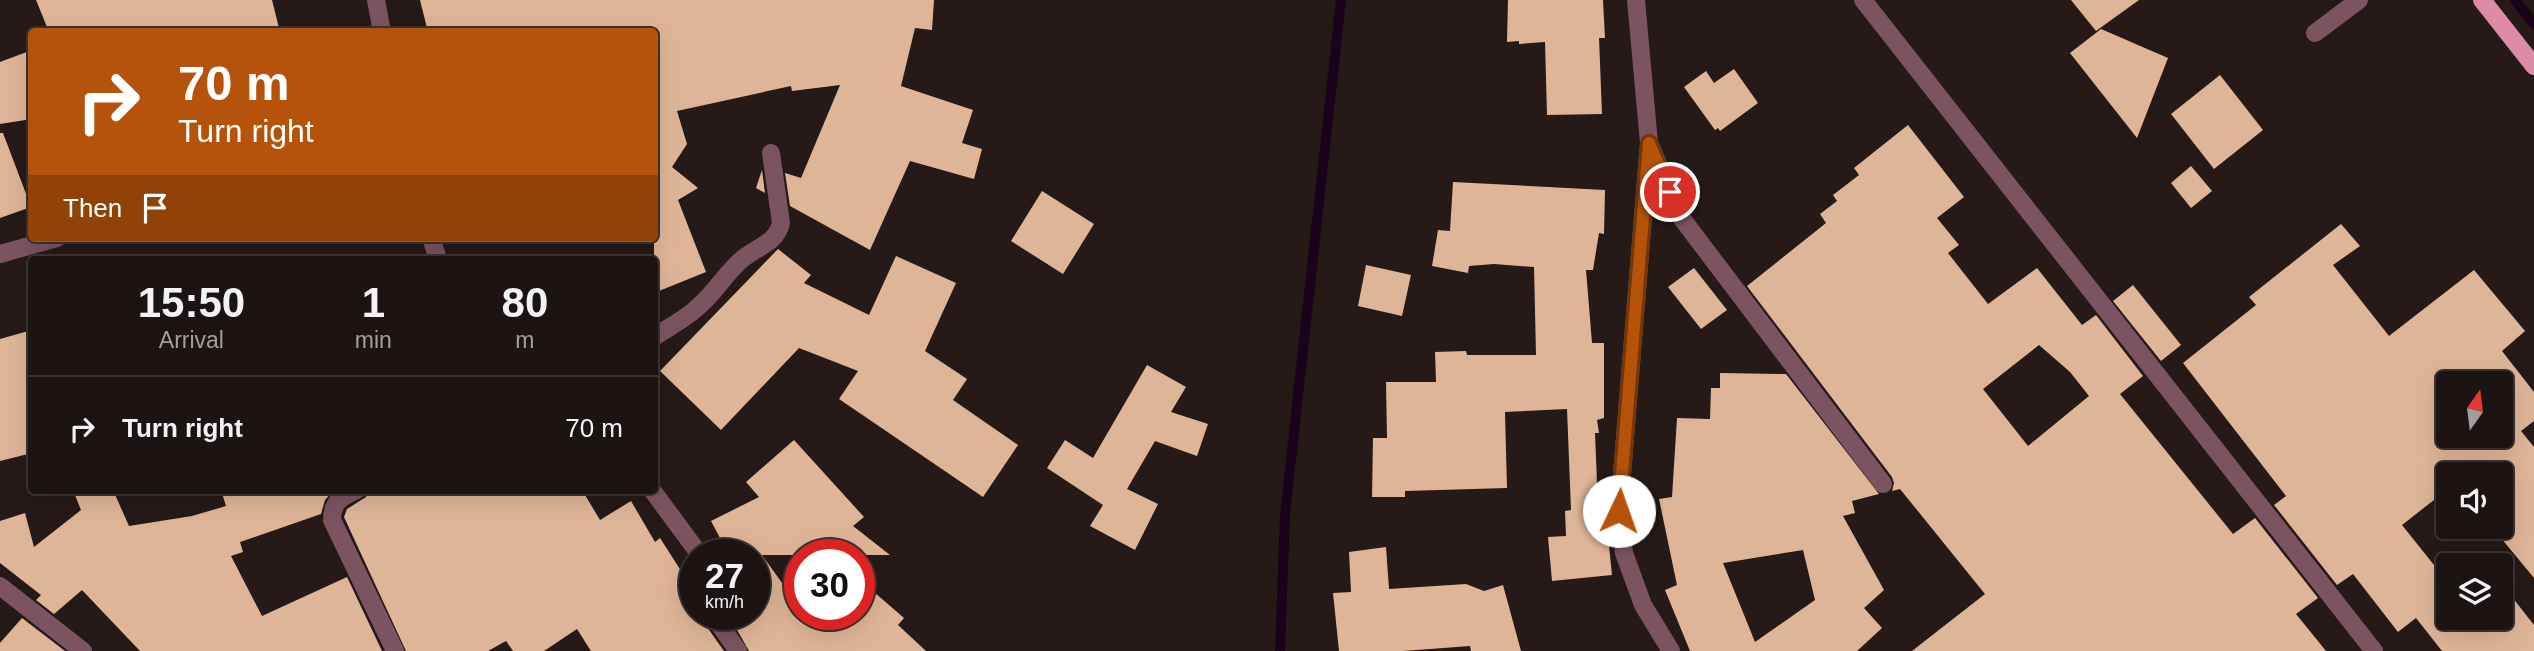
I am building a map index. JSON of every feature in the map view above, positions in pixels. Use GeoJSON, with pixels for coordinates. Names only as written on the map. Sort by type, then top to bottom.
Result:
{"type":"FeatureCollection","features":[{"type":"Feature","properties":{"kind":"main road"},"geometry":{"type":"LineString","coordinates":[[2482,0],[2534,66]]}},
{"type":"Feature","properties":{"kind":"street"},"geometry":{"type":"LineString","coordinates":[[376,0],[381,28]]}},
{"type":"Feature","properties":{"kind":"street"},"geometry":{"type":"LineString","coordinates":[[1636,0],[1649,143],[1619,511],[1624,553],[1643,605],[1668,650]]}},
{"type":"Feature","properties":{"kind":"street"},"geometry":{"type":"LineString","coordinates":[[1863,0],[2374,651]]}},
{"type":"Feature","properties":{"kind":"street"},"geometry":{"type":"LineString","coordinates":[[2315,33],[2360,0]]}},
{"type":"Feature","properties":{"kind":"street"},"geometry":{"type":"LineString","coordinates":[[1649,143],[1680,216],[1883,484]]}},
{"type":"Feature","properties":{"kind":"street"},"geometry":{"type":"LineString","coordinates":[[658,334],[698,308],[739,261],[778,234],[781,223],[771,153]]}},
{"type":"Feature","properties":{"kind":"street"},"geometry":{"type":"LineString","coordinates":[[0,254],[43,242]]}},
{"type":"Feature","properties":{"kind":"street"},"geometry":{"type":"LineString","coordinates":[[348,494],[340,498],[332,509],[332,520],[395,651]]}},
{"type":"Feature","properties":{"kind":"street"},"geometry":{"type":"LineString","coordinates":[[655,494],[688,539]]}},
{"type":"Feature","properties":{"kind":"street"},"geometry":{"type":"LineString","coordinates":[[0,586],[83,651]]}},
{"type":"Feature","properties":{"kind":"street"},"geometry":{"type":"LineString","coordinates":[[723,630],[738,651]]}},
{"type":"Feature","properties":{"kind":"building"},"geometry":{"type":"Polygon","coordinates":[[[36,0],[272,0],[279,28],[47,28],[36,0]]]}},
{"type":"Feature","properties":{"kind":"building"},"geometry":{"type":"Polygon","coordinates":[[[420,0],[934,0],[932,30],[915,28],[901,86],[973,110],[962,143],[982,149],[974,179],[910,161],[870,250],[790,206],[785,173],[801,178],[840,85],[792,91],[791,86],[677,111],[687,144],[672,167],[698,188],[678,200],[706,272],[658,291],[658,256],[654,256],[654,242],[658,242],[658,28],[427,28],[420,0]]]}},
{"type":"Feature","properties":{"kind":"building"},"geometry":{"type":"Polygon","coordinates":[[[1508,0],[1603,0],[1605,38],[1599,38],[1602,114],[1547,115],[1545,42],[1507,42],[1508,0]]]}},
{"type":"Feature","properties":{"kind":"building"},"geometry":{"type":"Polygon","coordinates":[[[2071,0],[2139,0],[2096,31],[2071,0]]]}},
{"type":"Feature","properties":{"kind":"building"},"geometry":{"type":"Polygon","coordinates":[[[2101,29],[2168,58],[2137,138],[2070,53],[2101,29]]]}},
{"type":"Feature","properties":{"kind":"building"},"geometry":{"type":"Polygon","coordinates":[[[28,52],[28,120],[0,124],[0,62],[28,52]]]}},
{"type":"Feature","properties":{"kind":"building"},"geometry":{"type":"Polygon","coordinates":[[[1734,69],[1758,103],[1720,131],[1718,128],[1715,130],[1684,87],[1706,71],[1714,83],[1734,69]]]}},
{"type":"Feature","properties":{"kind":"building"},"geometry":{"type":"Polygon","coordinates":[[[2220,75],[2263,130],[2214,169],[2171,114],[2220,75]]]}},
{"type":"Feature","properties":{"kind":"building"},"geometry":{"type":"Polygon","coordinates":[[[1908,125],[1964,197],[1937,218],[1959,245],[1948,253],[1988,304],[2037,268],[2082,325],[2096,315],[2143,376],[2120,394],[2233,534],[2255,518],[2318,598],[2296,614],[2326,651],[1912,651],[1985,594],[1900,489],[1892,491],[1892,477],[1747,286],[1826,223],[1820,214],[1837,201],[1833,195],[1859,175],[1854,168],[1908,125]],[[2039,345],[1983,389],[2028,446],[2089,396],[2070,372],[2039,345]]]}},
{"type":"Feature","properties":{"kind":"building"},"geometry":{"type":"Polygon","coordinates":[[[0,133],[3,133],[28,199],[28,208],[0,218],[0,133]]]}},
{"type":"Feature","properties":{"kind":"building"},"geometry":{"type":"Polygon","coordinates":[[[2191,166],[2212,191],[2191,208],[2171,183],[2191,166]]]}},
{"type":"Feature","properties":{"kind":"building"},"geometry":{"type":"Polygon","coordinates":[[[762,170],[765,193],[756,188],[762,170]]]}},
{"type":"Feature","properties":{"kind":"building"},"geometry":{"type":"Polygon","coordinates":[[[1453,182],[1605,190],[1604,234],[1599,233],[1593,270],[1586,270],[1592,343],[1604,343],[1604,418],[1597,420],[1599,433],[1595,433],[1598,508],[1605,507],[1612,575],[1552,581],[1548,537],[1566,536],[1565,511],[1571,510],[1567,409],[1505,412],[1507,488],[1405,491],[1405,497],[1372,497],[1373,438],[1387,438],[1386,382],[1436,382],[1435,352],[1536,355],[1534,267],[1494,264],[1469,266],[1468,273],[1432,266],[1438,230],[1450,231],[1453,182]]]}},
{"type":"Feature","properties":{"kind":"building"},"geometry":{"type":"Polygon","coordinates":[[[1042,191],[1094,224],[1063,274],[1011,241],[1042,191]]]}},
{"type":"Feature","properties":{"kind":"building"},"geometry":{"type":"Polygon","coordinates":[[[2341,224],[2360,246],[2333,265],[2389,336],[2474,270],[2525,331],[2502,351],[2534,392],[2534,421],[2521,431],[2534,447],[2534,578],[2502,539],[2513,539],[2513,462],[2436,462],[2436,498],[2402,525],[2434,565],[2436,564],[2436,630],[2513,630],[2513,598],[2534,625],[2534,651],[2442,651],[2416,618],[2398,632],[2353,574],[2337,585],[2274,505],[2286,496],[2183,363],[2256,305],[2249,297],[2341,224]]]}},
{"type":"Feature","properties":{"kind":"building"},"geometry":{"type":"Polygon","coordinates":[[[778,249],[811,275],[804,283],[869,315],[896,256],[956,283],[925,351],[967,379],[953,400],[1018,445],[983,497],[839,399],[858,371],[799,348],[721,430],[660,371],[778,249]]]}},
{"type":"Feature","properties":{"kind":"building"},"geometry":{"type":"Polygon","coordinates":[[[1366,265],[1411,275],[1402,316],[1358,306],[1366,265]]]}},
{"type":"Feature","properties":{"kind":"building"},"geometry":{"type":"Polygon","coordinates":[[[1694,268],[1727,310],[1701,329],[1668,287],[1694,268]]]}},
{"type":"Feature","properties":{"kind":"building"},"geometry":{"type":"Polygon","coordinates":[[[2133,285],[2181,345],[2161,361],[2113,301],[2133,285]]]}},
{"type":"Feature","properties":{"kind":"building"},"geometry":{"type":"Polygon","coordinates":[[[28,331],[28,454],[0,461],[0,339],[28,331]]]}},
{"type":"Feature","properties":{"kind":"building"},"geometry":{"type":"Polygon","coordinates":[[[1147,365],[1186,387],[1171,412],[1208,424],[1197,456],[1155,441],[1127,489],[1158,504],[1135,550],[1090,526],[1103,505],[1047,468],[1065,440],[1093,458],[1147,365]]]}},
{"type":"Feature","properties":{"kind":"building"},"geometry":{"type":"Polygon","coordinates":[[[1720,373],[1786,374],[1879,494],[1852,501],[1855,513],[1843,516],[1884,590],[1864,608],[1882,628],[1857,651],[1690,651],[1665,590],[1677,585],[1659,499],[1672,497],[1677,418],[1710,419],[1711,388],[1720,388],[1720,373]],[[1803,550],[1723,563],[1755,642],[1815,600],[1803,550]]]}},
{"type":"Feature","properties":{"kind":"building"},"geometry":{"type":"Polygon","coordinates":[[[794,440],[864,517],[853,526],[870,539],[784,539],[784,555],[770,555],[770,539],[721,539],[711,521],[759,497],[746,482],[794,440]]]}},
{"type":"Feature","properties":{"kind":"building"},"geometry":{"type":"Polygon","coordinates":[[[75,494],[115,494],[129,526],[192,516],[226,506],[222,494],[330,494],[325,500],[321,514],[240,542],[243,552],[231,556],[262,616],[347,577],[382,651],[140,651],[82,590],[54,614],[36,600],[41,595],[0,563],[0,521],[25,513],[34,547],[81,510],[75,494]]]}},
{"type":"Feature","properties":{"kind":"building"},"geometry":{"type":"Polygon","coordinates":[[[367,494],[584,494],[600,520],[631,501],[655,542],[660,538],[679,568],[679,630],[709,630],[724,651],[591,651],[577,629],[544,651],[513,651],[506,641],[488,651],[406,651],[344,517],[347,509],[367,494]]]}},
{"type":"Feature","properties":{"kind":"building"},"geometry":{"type":"Polygon","coordinates":[[[875,543],[890,555],[875,555],[875,543]]]}},
{"type":"Feature","properties":{"kind":"building"},"geometry":{"type":"Polygon","coordinates":[[[1386,547],[1389,589],[1466,584],[1484,591],[1503,585],[1521,651],[1471,651],[1470,646],[1403,651],[1339,651],[1333,593],[1351,592],[1349,552],[1386,547]]]}},
{"type":"Feature","properties":{"kind":"building"},"geometry":{"type":"Polygon","coordinates":[[[770,566],[784,586],[784,630],[875,630],[875,593],[904,618],[898,625],[926,651],[749,651],[737,630],[770,630],[770,566]]]}},
{"type":"Feature","properties":{"kind":"building"},"geometry":{"type":"Polygon","coordinates":[[[22,618],[65,651],[0,651],[0,643],[22,618]]]}},
{"type":"Feature","properties":{"kind":"waterway"},"geometry":{"type":"LineString","coordinates":[[1280,651],[1285,515],[1341,0]]}},
{"type":"Feature","properties":{"kind":"waterway"},"geometry":{"type":"LineString","coordinates":[[2515,0],[2534,24]]}},
{"type":"Feature","properties":{"kind":"route"},"geometry":{"type":"LineString","coordinates":[[1619,511],[1649,143],[1670,192]]}}]}
